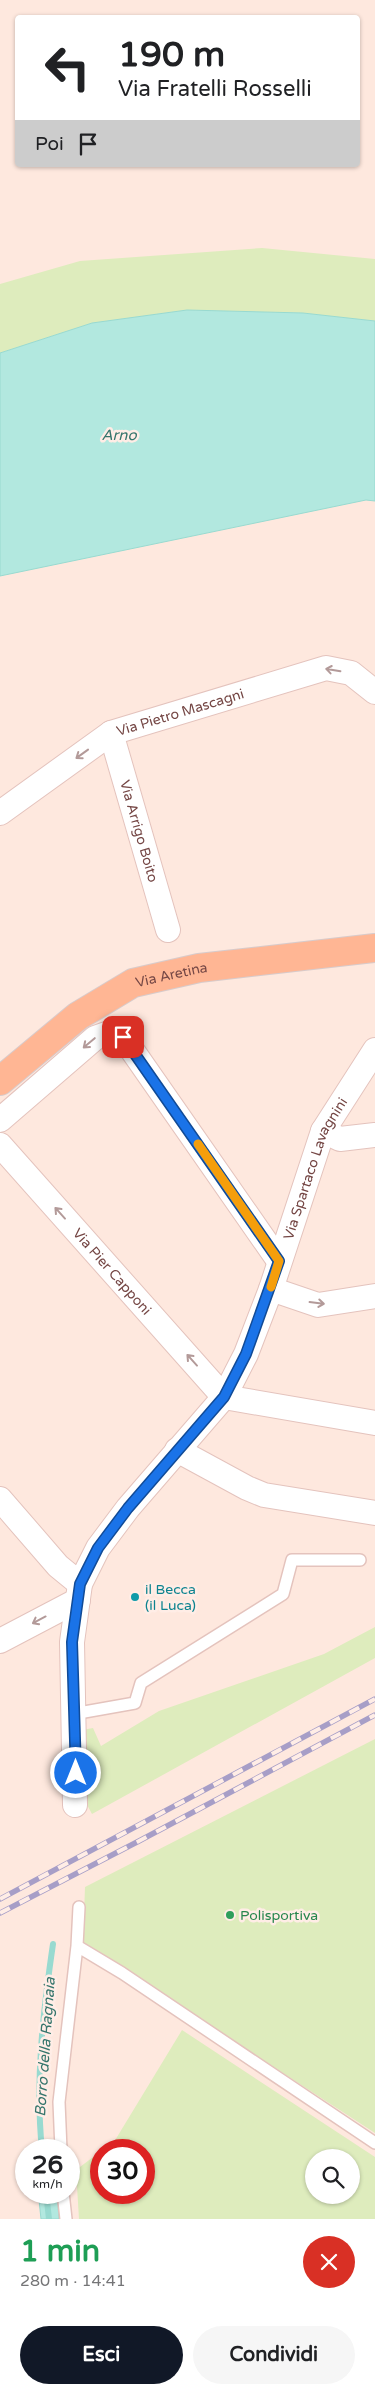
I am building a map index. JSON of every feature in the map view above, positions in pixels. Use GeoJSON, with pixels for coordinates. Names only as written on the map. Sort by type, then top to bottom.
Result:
{"type":"FeatureCollection","features":[{"type":"Feature","properties":{"kind":"main road","name":"Via Aretina"},"geometry":{"type":"LineString","coordinates":[[0,1081],[78,1016],[133,984],[199,968],[375,948]]}},
{"type":"Feature","properties":{"kind":"street","name":"Via Pietro Mascagni"},"geometry":{"type":"LineString","coordinates":[[0,813],[111,733],[326,668],[350,673],[375,692]]}},
{"type":"Feature","properties":{"kind":"street","name":"Via Arrigo Boito"},"geometry":{"type":"LineString","coordinates":[[111,733],[168,930]]}},
{"type":"Feature","properties":{"kind":"street"},"geometry":{"type":"LineString","coordinates":[[0,1120],[95,1038],[109,1033],[123,1037],[279,1261]]}},
{"type":"Feature","properties":{"kind":"street","name":"Via Spartaco Lavagnini"},"geometry":{"type":"LineString","coordinates":[[75,1805],[72,1642],[79,1592],[98,1548],[128,1508],[224,1397],[246,1354],[270,1290],[323,1131],[375,1050]]}},
{"type":"Feature","properties":{"kind":"street"},"geometry":{"type":"LineString","coordinates":[[323,1131],[340,1139],[375,1135]]}},
{"type":"Feature","properties":{"kind":"street","name":"Via Pier Capponi"},"geometry":{"type":"LineString","coordinates":[[0,1145],[224,1397]]}},
{"type":"Feature","properties":{"kind":"street"},"geometry":{"type":"LineString","coordinates":[[270,1290],[318,1305],[375,1296]]}},
{"type":"Feature","properties":{"kind":"street"},"geometry":{"type":"LineString","coordinates":[[224,1397],[375,1423]]}},
{"type":"Feature","properties":{"kind":"street"},"geometry":{"type":"LineString","coordinates":[[177,1450],[247,1488],[264,1494],[375,1513]]}},
{"type":"Feature","properties":{"kind":"street"},"geometry":{"type":"LineString","coordinates":[[0,1498],[79,1592],[0,1641]]}},
{"type":"Feature","properties":{"kind":"lane"},"geometry":{"type":"LineString","coordinates":[[74,1714],[135,1703],[141,1683],[283,1594],[292,1560],[360,1560]]}},
{"type":"Feature","properties":{"kind":"lane"},"geometry":{"type":"LineString","coordinates":[[61,2139],[59,2102],[77,1946],[79,1908]]}},
{"type":"Feature","properties":{"kind":"lane"},"geometry":{"type":"LineString","coordinates":[[77,1946],[122,1973],[375,2143]]}},
{"type":"Feature","properties":{"kind":"lane"},"geometry":{"type":"LineString","coordinates":[[64,2204],[66,2219]]}},
{"type":"Feature","properties":{"kind":"green space"},"geometry":{"type":"Polygon","coordinates":[[[262,248],[375,259],[375,321],[303,313],[187,310],[92,323],[0,353],[0,284],[80,261],[262,248]]]}},
{"type":"Feature","properties":{"kind":"green space"},"geometry":{"type":"Polygon","coordinates":[[[375,1627],[375,1658],[92,1814],[85,1801],[82,1730],[93,1728],[101,1746],[159,1711],[324,1654],[375,1627]]]}},
{"type":"Feature","properties":{"kind":"green space","name":"Polisportiva"},"geometry":{"type":"Polygon","coordinates":[[[375,1739],[375,2133],[83,1943],[85,1887],[375,1739]]]}},
{"type":"Feature","properties":{"kind":"green space"},"geometry":{"type":"Polygon","coordinates":[[[182,2030],[375,2157],[375,2219],[79,2219],[80,2167],[90,2159],[90,2204],[155,2204],[155,2139],[116,2139],[182,2030]]]}},
{"type":"Feature","properties":{"kind":"water","name":"Arno"},"geometry":{"type":"Polygon","coordinates":[[[187,310],[303,313],[375,321],[375,501],[366,500],[0,576],[0,353],[92,323],[187,310]]]}},
{"type":"Feature","properties":{"kind":"water"},"geometry":{"type":"Polygon","coordinates":[[[39,2204],[58,2204],[59,2219],[41,2219],[39,2204]]]}},
{"type":"Feature","properties":{"kind":"waterway","name":"Borro della Ragnaia"},"geometry":{"type":"LineString","coordinates":[[41,2139],[39,2099],[41,2047],[53,1944]]}},
{"type":"Feature","properties":{"kind":"waterway","name":"Borro della Ragnaia"},"geometry":{"type":"LineString","coordinates":[[47,2204],[49,2219]]}},
{"type":"Feature","properties":{"kind":"railway"},"geometry":{"type":"LineString","coordinates":[[0,1899],[375,1699]]}},
{"type":"Feature","properties":{"kind":"railway"},"geometry":{"type":"LineString","coordinates":[[0,1913],[375,1715]]}},
{"type":"Feature","properties":{"kind":"slow traffic"},"geometry":{"type":"LineString","coordinates":[[198,1144],[279,1261],[271,1287]]}},
{"type":"Feature","properties":{"kind":"place","name":"il Becca (il Luca)"},"geometry":{"type":"Point","coordinates":[135,1597]}},
{"type":"Feature","properties":{"kind":"place","name":"Polisportiva"},"geometry":{"type":"Point","coordinates":[230,1915]}},
{"type":"Feature","properties":{"kind":"route"},"geometry":{"type":"LineString","coordinates":[[76,1773],[72,1642],[80,1584],[98,1548],[128,1508],[224,1397],[246,1354],[279,1261],[123,1037]]}}]}
